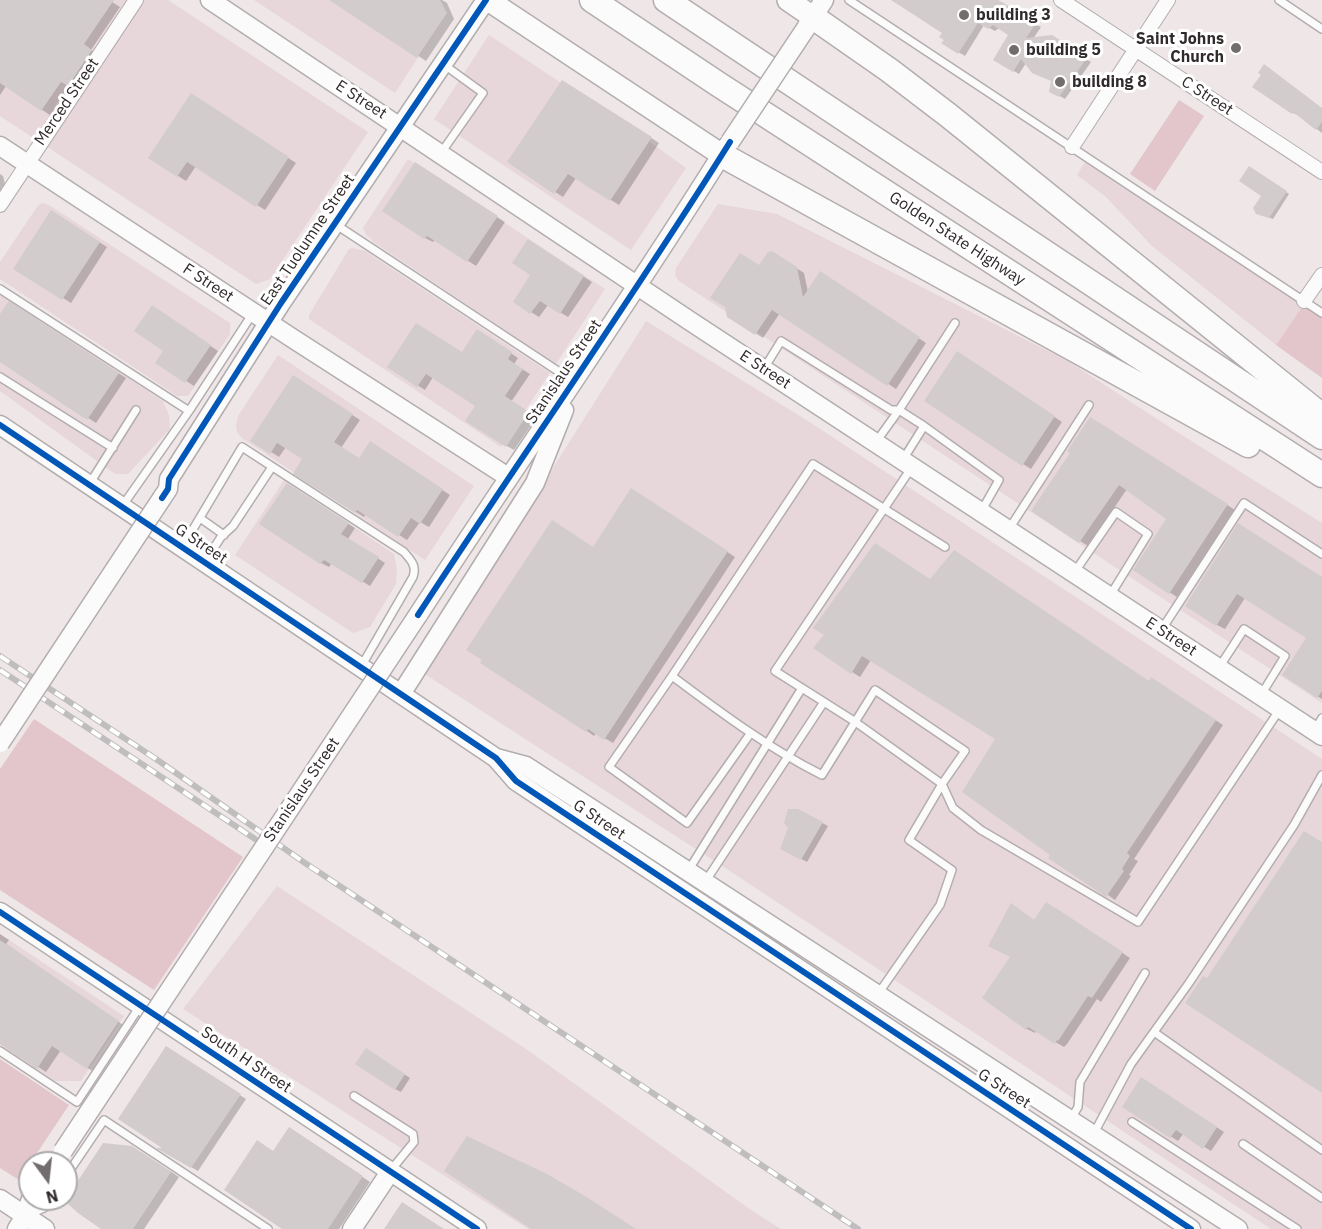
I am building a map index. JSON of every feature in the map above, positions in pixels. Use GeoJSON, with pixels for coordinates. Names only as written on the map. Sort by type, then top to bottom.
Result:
{"type":"FeatureCollection","features":[{"type":"Feature","properties":{"kind":"highway"},"geometry":{"type":"LineString","coordinates":[[575,0],[718,84]]}},
{"type":"Feature","properties":{"kind":"highway","name":"Golden State Highway"},"geometry":{"type":"LineString","coordinates":[[592,0],[1322,476]]}},
{"type":"Feature","properties":{"kind":"highway"},"geometry":{"type":"LineString","coordinates":[[666,0],[1322,437]]}},
{"type":"Feature","properties":{"kind":"highway"},"geometry":{"type":"LineString","coordinates":[[677,0],[731,43]]}},
{"type":"Feature","properties":{"kind":"highway"},"geometry":{"type":"LineString","coordinates":[[814,15],[957,122],[1322,416]]}},
{"type":"Feature","properties":{"kind":"highway"},"geometry":{"type":"LineString","coordinates":[[726,148],[874,240],[1152,390],[1322,487]]}},
{"type":"Feature","properties":{"kind":"main road"},"geometry":{"type":"LineString","coordinates":[[487,0],[726,148]]}},
{"type":"Feature","properties":{"kind":"main road"},"geometry":{"type":"LineString","coordinates":[[788,0],[814,15]]}},
{"type":"Feature","properties":{"kind":"street","name":"Merced Street"},"geometry":{"type":"LineString","coordinates":[[0,205],[136,0]]}},
{"type":"Feature","properties":{"kind":"street","name":"E Street"},"geometry":{"type":"LineString","coordinates":[[210,0],[1008,531],[1280,709],[1319,729]]}},
{"type":"Feature","properties":{"kind":"street","name":"East Tuolumne Street"},"geometry":{"type":"LineString","coordinates":[[0,743],[158,495],[160,482],[169,479],[269,323],[487,0]]}},
{"type":"Feature","properties":{"kind":"street","name":"C Street"},"geometry":{"type":"LineString","coordinates":[[1061,0],[1322,172]]}},
{"type":"Feature","properties":{"kind":"street"},"geometry":{"type":"LineString","coordinates":[[1072,147],[1168,0]]}},
{"type":"Feature","properties":{"kind":"street","name":"Stanislaus Street"},"geometry":{"type":"LineString","coordinates":[[63,1151],[508,477],[639,286],[814,15]]}},
{"type":"Feature","properties":{"kind":"street","name":"F Street"},"geometry":{"type":"LineString","coordinates":[[0,146],[253,313],[508,477]]}},
{"type":"Feature","properties":{"kind":"street"},"geometry":{"type":"LineString","coordinates":[[1304,301],[1322,275]]}},
{"type":"Feature","properties":{"kind":"street"},"geometry":{"type":"LineString","coordinates":[[401,694],[535,483],[575,382]]}},
{"type":"Feature","properties":{"kind":"street","name":"G Street"},"geometry":{"type":"LineString","coordinates":[[0,425],[496,758],[516,781],[1191,1229]]}},
{"type":"Feature","properties":{"kind":"street","name":"East Tuolumne Street"},"geometry":{"type":"LineString","coordinates":[[0,723],[158,495]]}},
{"type":"Feature","properties":{"kind":"street","name":"G Street"},"geometry":{"type":"LineString","coordinates":[[496,758],[526,766],[1238,1229]]}},
{"type":"Feature","properties":{"kind":"street","name":"South H Street"},"geometry":{"type":"LineString","coordinates":[[0,912],[477,1229]]}},
{"type":"Feature","properties":{"kind":"street"},"geometry":{"type":"LineString","coordinates":[[352,1229],[390,1172]]}},
{"type":"Feature","properties":{"kind":"street"},"geometry":{"type":"LineString","coordinates":[[0,1199],[45,1229]]}},
{"type":"Feature","properties":{"kind":"lane"},"geometry":{"type":"LineString","coordinates":[[849,0],[1322,313]]}},
{"type":"Feature","properties":{"kind":"lane"},"geometry":{"type":"LineString","coordinates":[[1279,0],[1322,29]]}},
{"type":"Feature","properties":{"kind":"lane"},"geometry":{"type":"LineString","coordinates":[[441,153],[483,93],[443,64]]}},
{"type":"Feature","properties":{"kind":"lane"},"geometry":{"type":"LineString","coordinates":[[335,224],[575,382]]}},
{"type":"Feature","properties":{"kind":"lane"},"geometry":{"type":"LineString","coordinates":[[0,289],[189,411]]}},
{"type":"Feature","properties":{"kind":"lane"},"geometry":{"type":"LineString","coordinates":[[122,507],[189,411],[253,313]]}},
{"type":"Feature","properties":{"kind":"lane"},"geometry":{"type":"LineString","coordinates":[[876,443],[955,323]]}},
{"type":"Feature","properties":{"kind":"lane"},"geometry":{"type":"LineString","coordinates":[[764,369],[781,341],[891,410],[899,410],[924,426],[999,480],[981,512]]}},
{"type":"Feature","properties":{"kind":"lane"},"geometry":{"type":"LineString","coordinates":[[0,377],[112,448]]}},
{"type":"Feature","properties":{"kind":"lane"},"geometry":{"type":"LineString","coordinates":[[1008,531],[1089,405]]}},
{"type":"Feature","properties":{"kind":"lane"},"geometry":{"type":"LineString","coordinates":[[89,485],[136,410]]}},
{"type":"Feature","properties":{"kind":"lane"},"geometry":{"type":"LineString","coordinates":[[924,426],[884,510],[775,670],[854,721],[942,784],[953,808],[981,830],[1138,922],[1280,709]]}},
{"type":"Feature","properties":{"kind":"lane"},"geometry":{"type":"LineString","coordinates":[[183,548],[242,447],[404,552],[413,562],[415,570],[413,577],[361,667]]}},
{"type":"Feature","properties":{"kind":"lane"},"geometry":{"type":"LineString","coordinates":[[750,734],[687,823],[609,767],[813,464],[945,547]]}},
{"type":"Feature","properties":{"kind":"lane"},"geometry":{"type":"LineString","coordinates":[[204,562],[233,526],[272,467]]}},
{"type":"Feature","properties":{"kind":"lane"},"geometry":{"type":"LineString","coordinates":[[1161,631],[1244,503],[1322,555]]}},
{"type":"Feature","properties":{"kind":"lane"},"geometry":{"type":"LineString","coordinates":[[1074,573],[1116,512],[1148,534],[1109,597]]}},
{"type":"Feature","properties":{"kind":"lane"},"geometry":{"type":"LineString","coordinates":[[200,518],[224,535]]}},
{"type":"Feature","properties":{"kind":"lane"},"geometry":{"type":"LineString","coordinates":[[1219,669],[1244,629],[1285,656],[1260,696]]}},
{"type":"Feature","properties":{"kind":"lane"},"geometry":{"type":"LineString","coordinates":[[672,676],[750,734],[822,775],[874,690],[965,751],[942,784],[909,840],[952,870],[940,905],[878,994]]}},
{"type":"Feature","properties":{"kind":"lane"},"geometry":{"type":"LineString","coordinates":[[688,871],[802,688]]}},
{"type":"Feature","properties":{"kind":"lane"},"geometry":{"type":"LineString","coordinates":[[705,882],[824,702]]}},
{"type":"Feature","properties":{"kind":"lane"},"geometry":{"type":"LineString","coordinates":[[1093,1135],[1131,1064],[1195,975],[1294,825],[1322,775]]}},
{"type":"Feature","properties":{"kind":"lane"},"geometry":{"type":"LineString","coordinates":[[1070,1120],[1078,1107],[1080,1082],[1145,973]]}},
{"type":"Feature","properties":{"kind":"lane"},"geometry":{"type":"LineString","coordinates":[[0,1051],[76,1101],[140,1006]]}},
{"type":"Feature","properties":{"kind":"lane"},"geometry":{"type":"LineString","coordinates":[[1154,1032],[1322,1150]]}},
{"type":"Feature","properties":{"kind":"lane"},"geometry":{"type":"LineString","coordinates":[[354,1096],[413,1134],[414,1142],[390,1172]]}},
{"type":"Feature","properties":{"kind":"lane"},"geometry":{"type":"LineString","coordinates":[[78,1158],[104,1120],[268,1229]]}},
{"type":"Feature","properties":{"kind":"lane"},"geometry":{"type":"LineString","coordinates":[[1132,1122],[1297,1229]]}},
{"type":"Feature","properties":{"kind":"lane"},"geometry":{"type":"LineString","coordinates":[[1244,1144],[1322,1198]]}},
{"type":"Feature","properties":{"kind":"shaded area"},"geometry":{"type":"Polygon","coordinates":[[[0,0],[168,0],[368,132],[270,279],[256,284],[0,116],[0,0]]]}},
{"type":"Feature","properties":{"kind":"shaded area"},"geometry":{"type":"Polygon","coordinates":[[[254,0],[436,0],[443,19],[395,93],[254,0]]]}},
{"type":"Feature","properties":{"kind":"shaded area"},"geometry":{"type":"Polygon","coordinates":[[[489,35],[686,168],[631,250],[434,119],[489,35]]]}},
{"type":"Feature","properties":{"kind":"shaded area"},"geometry":{"type":"Polygon","coordinates":[[[1179,100],[1204,116],[1155,191],[1130,174],[1179,100]]]}},
{"type":"Feature","properties":{"kind":"shaded area"},"geometry":{"type":"Polygon","coordinates":[[[408,159],[605,289],[556,364],[367,236],[363,228],[408,159]]]}},
{"type":"Feature","properties":{"kind":"shaded area"},"geometry":{"type":"Polygon","coordinates":[[[1087,159],[1304,304],[1276,345],[1152,246],[1106,197],[1077,175],[1087,159]]]}},
{"type":"Feature","properties":{"kind":"shaded area"},"geometry":{"type":"Polygon","coordinates":[[[42,203],[49,205],[230,323],[230,334],[188,396],[177,396],[0,279],[0,262],[42,203]]]}},
{"type":"Feature","properties":{"kind":"shaded area"},"geometry":{"type":"Polygon","coordinates":[[[718,204],[777,214],[1068,361],[1322,523],[1322,703],[679,281],[675,275],[676,268],[718,204]]]}},
{"type":"Feature","properties":{"kind":"shaded area"},"geometry":{"type":"Polygon","coordinates":[[[349,249],[365,251],[550,373],[501,447],[309,319],[309,315],[349,249]]]}},
{"type":"Feature","properties":{"kind":"shaded area"},"geometry":{"type":"Polygon","coordinates":[[[0,293],[163,401],[169,415],[170,429],[128,474],[115,474],[0,391],[0,293]]]}},
{"type":"Feature","properties":{"kind":"shaded area"},"geometry":{"type":"Polygon","coordinates":[[[1304,304],[1322,315],[1322,378],[1276,345],[1304,304]]]}},
{"type":"Feature","properties":{"kind":"shaded area"},"geometry":{"type":"Polygon","coordinates":[[[646,321],[808,421],[1322,759],[1322,1229],[1271,1229],[736,875],[423,673],[646,321]]]}},
{"type":"Feature","properties":{"kind":"shaded area"},"geometry":{"type":"Polygon","coordinates":[[[278,355],[474,486],[425,560],[242,438],[237,432],[238,416],[278,355]]]}},
{"type":"Feature","properties":{"kind":"shaded area"},"geometry":{"type":"Polygon","coordinates":[[[284,480],[394,554],[397,570],[396,584],[370,627],[353,633],[235,555],[284,480]]]}},
{"type":"Feature","properties":{"kind":"shaded area"},"geometry":{"type":"Polygon","coordinates":[[[34,719],[243,857],[154,990],[0,890],[0,769],[34,719]]]}},
{"type":"Feature","properties":{"kind":"shaded area"},"geometry":{"type":"Polygon","coordinates":[[[277,886],[526,1049],[781,1229],[528,1229],[183,1009],[277,886]]]}},
{"type":"Feature","properties":{"kind":"shaded area"},"geometry":{"type":"Polygon","coordinates":[[[0,934],[124,1016],[81,1081],[55,1081],[0,1045],[0,934]]]}},
{"type":"Feature","properties":{"kind":"shaded area"},"geometry":{"type":"Polygon","coordinates":[[[0,1059],[69,1105],[38,1151],[18,1151],[18,1179],[0,1168],[0,1059]]]}},
{"type":"Feature","properties":{"kind":"building"},"geometry":{"type":"Polygon","coordinates":[[[0,0],[114,0],[84,44],[92,50],[68,86],[61,82],[41,111],[0,83],[0,0]]]}},
{"type":"Feature","properties":{"kind":"building"},"geometry":{"type":"Polygon","coordinates":[[[329,0],[440,0],[447,13],[417,58],[329,0]]]}},
{"type":"Feature","properties":{"kind":"building"},"geometry":{"type":"Polygon","coordinates":[[[891,0],[998,0],[1014,9],[1012,12],[1036,23],[1026,38],[1052,35],[1087,58],[1059,97],[1049,92],[1051,81],[1032,73],[1021,59],[1013,72],[993,60],[1008,35],[993,25],[988,29],[978,23],[958,54],[941,43],[944,40],[939,37],[942,33],[891,0]]]}},
{"type":"Feature","properties":{"kind":"building"},"geometry":{"type":"Polygon","coordinates":[[[1264,64],[1322,108],[1322,122],[1316,130],[1293,112],[1292,114],[1252,87],[1261,75],[1258,73],[1264,64]]]}},
{"type":"Feature","properties":{"kind":"building"},"geometry":{"type":"Polygon","coordinates":[[[562,80],[652,137],[610,201],[568,174],[554,194],[507,162],[562,80]]]}},
{"type":"Feature","properties":{"kind":"building"},"geometry":{"type":"Polygon","coordinates":[[[191,93],[289,157],[256,207],[187,162],[177,177],[148,158],[191,93]]]}},
{"type":"Feature","properties":{"kind":"building"},"geometry":{"type":"Polygon","coordinates":[[[415,162],[498,216],[467,262],[427,236],[424,239],[382,211],[415,162]]]}},
{"type":"Feature","properties":{"kind":"building"},"geometry":{"type":"Polygon","coordinates":[[[1249,166],[1287,191],[1269,218],[1256,214],[1253,208],[1261,196],[1239,181],[1249,166]]]}},
{"type":"Feature","properties":{"kind":"building"},"geometry":{"type":"Polygon","coordinates":[[[51,210],[100,242],[62,300],[13,269],[51,210]]]}},
{"type":"Feature","properties":{"kind":"building"},"geometry":{"type":"Polygon","coordinates":[[[528,239],[584,276],[560,314],[540,301],[530,314],[513,302],[530,275],[512,263],[528,239]]]}},
{"type":"Feature","properties":{"kind":"building"},"geometry":{"type":"Polygon","coordinates":[[[772,251],[797,267],[803,297],[820,271],[920,337],[887,386],[772,310],[755,335],[727,317],[725,307],[710,298],[740,253],[759,265],[768,252],[772,251]]]}},
{"type":"Feature","properties":{"kind":"building"},"geometry":{"type":"Polygon","coordinates":[[[9,301],[119,373],[87,420],[0,362],[0,314],[9,301]]]}},
{"type":"Feature","properties":{"kind":"building"},"geometry":{"type":"Polygon","coordinates":[[[152,305],[211,345],[185,383],[155,363],[163,351],[134,331],[152,305]]]}},
{"type":"Feature","properties":{"kind":"building"},"geometry":{"type":"Polygon","coordinates":[[[416,323],[462,352],[477,329],[512,352],[508,359],[523,369],[505,396],[529,412],[506,447],[465,421],[475,406],[426,374],[417,387],[387,367],[416,323]]]}},
{"type":"Feature","properties":{"kind":"building"},"geometry":{"type":"Polygon","coordinates":[[[957,351],[1055,416],[1022,466],[924,401],[957,351]]]}},
{"type":"Feature","properties":{"kind":"building"},"geometry":{"type":"Polygon","coordinates":[[[293,375],[353,414],[334,442],[359,458],[370,441],[443,489],[420,524],[411,518],[398,537],[357,510],[355,513],[293,474],[302,459],[277,443],[270,454],[250,441],[293,375]]]}},
{"type":"Feature","properties":{"kind":"building"},"geometry":{"type":"Polygon","coordinates":[[[1090,417],[1228,504],[1169,594],[1133,570],[1166,519],[1119,485],[1079,543],[1031,511],[1070,453],[1067,451],[1090,417]]]}},
{"type":"Feature","properties":{"kind":"building"},"geometry":{"type":"Polygon","coordinates":[[[287,483],[349,523],[341,534],[379,557],[362,583],[324,560],[320,564],[259,524],[287,483]]]}},
{"type":"Feature","properties":{"kind":"building"},"geometry":{"type":"Polygon","coordinates":[[[631,488],[728,551],[604,740],[588,729],[586,732],[480,663],[482,660],[466,650],[552,520],[593,547],[631,488]]]}},
{"type":"Feature","properties":{"kind":"building"},"geometry":{"type":"Polygon","coordinates":[[[1238,523],[1322,577],[1322,691],[1317,698],[1282,675],[1306,638],[1237,594],[1216,626],[1185,606],[1238,523]]]}},
{"type":"Feature","properties":{"kind":"building"},"geometry":{"type":"Polygon","coordinates":[[[875,543],[930,579],[954,550],[1149,681],[1151,677],[1216,720],[1127,853],[1130,856],[1122,869],[1124,871],[1106,897],[1048,858],[1050,855],[962,792],[995,739],[862,656],[851,674],[813,648],[824,635],[813,628],[875,543]]]}},
{"type":"Feature","properties":{"kind":"building"},"geometry":{"type":"Polygon","coordinates":[[[788,809],[798,809],[823,822],[801,860],[780,849],[788,828],[784,823],[788,809]]]}},
{"type":"Feature","properties":{"kind":"building"},"geometry":{"type":"Polygon","coordinates":[[[1304,831],[1322,842],[1322,1093],[1185,1003],[1203,976],[1207,978],[1304,831]]]}},
{"type":"Feature","properties":{"kind":"building"},"geometry":{"type":"Polygon","coordinates":[[[1046,902],[1123,952],[1092,998],[1088,996],[1055,1044],[1028,1027],[1026,1030],[982,998],[1010,957],[988,946],[1011,903],[1034,920],[1046,902]]]}},
{"type":"Feature","properties":{"kind":"building"},"geometry":{"type":"Polygon","coordinates":[[[0,940],[119,1021],[87,1069],[52,1046],[37,1069],[0,1044],[0,940]]]}},
{"type":"Feature","properties":{"kind":"building"},"geometry":{"type":"Polygon","coordinates":[[[166,1046],[241,1094],[191,1168],[156,1148],[162,1148],[118,1119],[166,1046]]]}},
{"type":"Feature","properties":{"kind":"building"},"geometry":{"type":"Polygon","coordinates":[[[366,1048],[405,1074],[395,1090],[355,1064],[366,1048]]]}},
{"type":"Feature","properties":{"kind":"building"},"geometry":{"type":"Polygon","coordinates":[[[1141,1077],[1217,1127],[1203,1149],[1176,1130],[1170,1138],[1122,1107],[1141,1077]]]}},
{"type":"Feature","properties":{"kind":"building"},"geometry":{"type":"Polygon","coordinates":[[[289,1127],[363,1176],[328,1229],[282,1229],[224,1190],[257,1140],[273,1151],[289,1127]]]}},
{"type":"Feature","properties":{"kind":"building"},"geometry":{"type":"Polygon","coordinates":[[[467,1136],[547,1174],[636,1229],[531,1229],[444,1171],[467,1136]]]}},
{"type":"Feature","properties":{"kind":"building"},"geometry":{"type":"Polygon","coordinates":[[[103,1143],[132,1146],[171,1172],[133,1229],[101,1229],[78,1213],[76,1211],[78,1211],[78,1180],[103,1143]]]}},
{"type":"Feature","properties":{"kind":"building"},"geometry":{"type":"Polygon","coordinates":[[[402,1202],[444,1229],[384,1229],[402,1202]]]}},
{"type":"Feature","properties":{"kind":"railway"},"geometry":{"type":"LineString","coordinates":[[0,656],[156,759],[305,863],[858,1229]]}},
{"type":"Feature","properties":{"kind":"railway"},"geometry":{"type":"LineString","coordinates":[[0,670],[255,839]]}},
{"type":"Feature","properties":{"kind":"cycle path"},"geometry":{"type":"LineString","coordinates":[[162,498],[168,489],[169,479],[281,303],[486,0]]}},
{"type":"Feature","properties":{"kind":"cycle path"},"geometry":{"type":"LineString","coordinates":[[418,615],[654,261],[730,142]]}},
{"type":"Feature","properties":{"kind":"cycle path"},"geometry":{"type":"LineString","coordinates":[[0,425],[496,758],[516,781],[1191,1229]]}},
{"type":"Feature","properties":{"kind":"cycle path"},"geometry":{"type":"LineString","coordinates":[[0,912],[477,1229]]}},
{"type":"Feature","properties":{"kind":"place","name":"building 3"},"geometry":{"type":"Point","coordinates":[964,15]}},
{"type":"Feature","properties":{"kind":"place","name":"Saint Johns Church"},"geometry":{"type":"Point","coordinates":[1236,48]}},
{"type":"Feature","properties":{"kind":"place","name":"building 5"},"geometry":{"type":"Point","coordinates":[1014,50]}},
{"type":"Feature","properties":{"kind":"place","name":"building 8"},"geometry":{"type":"Point","coordinates":[1060,82]}}]}
